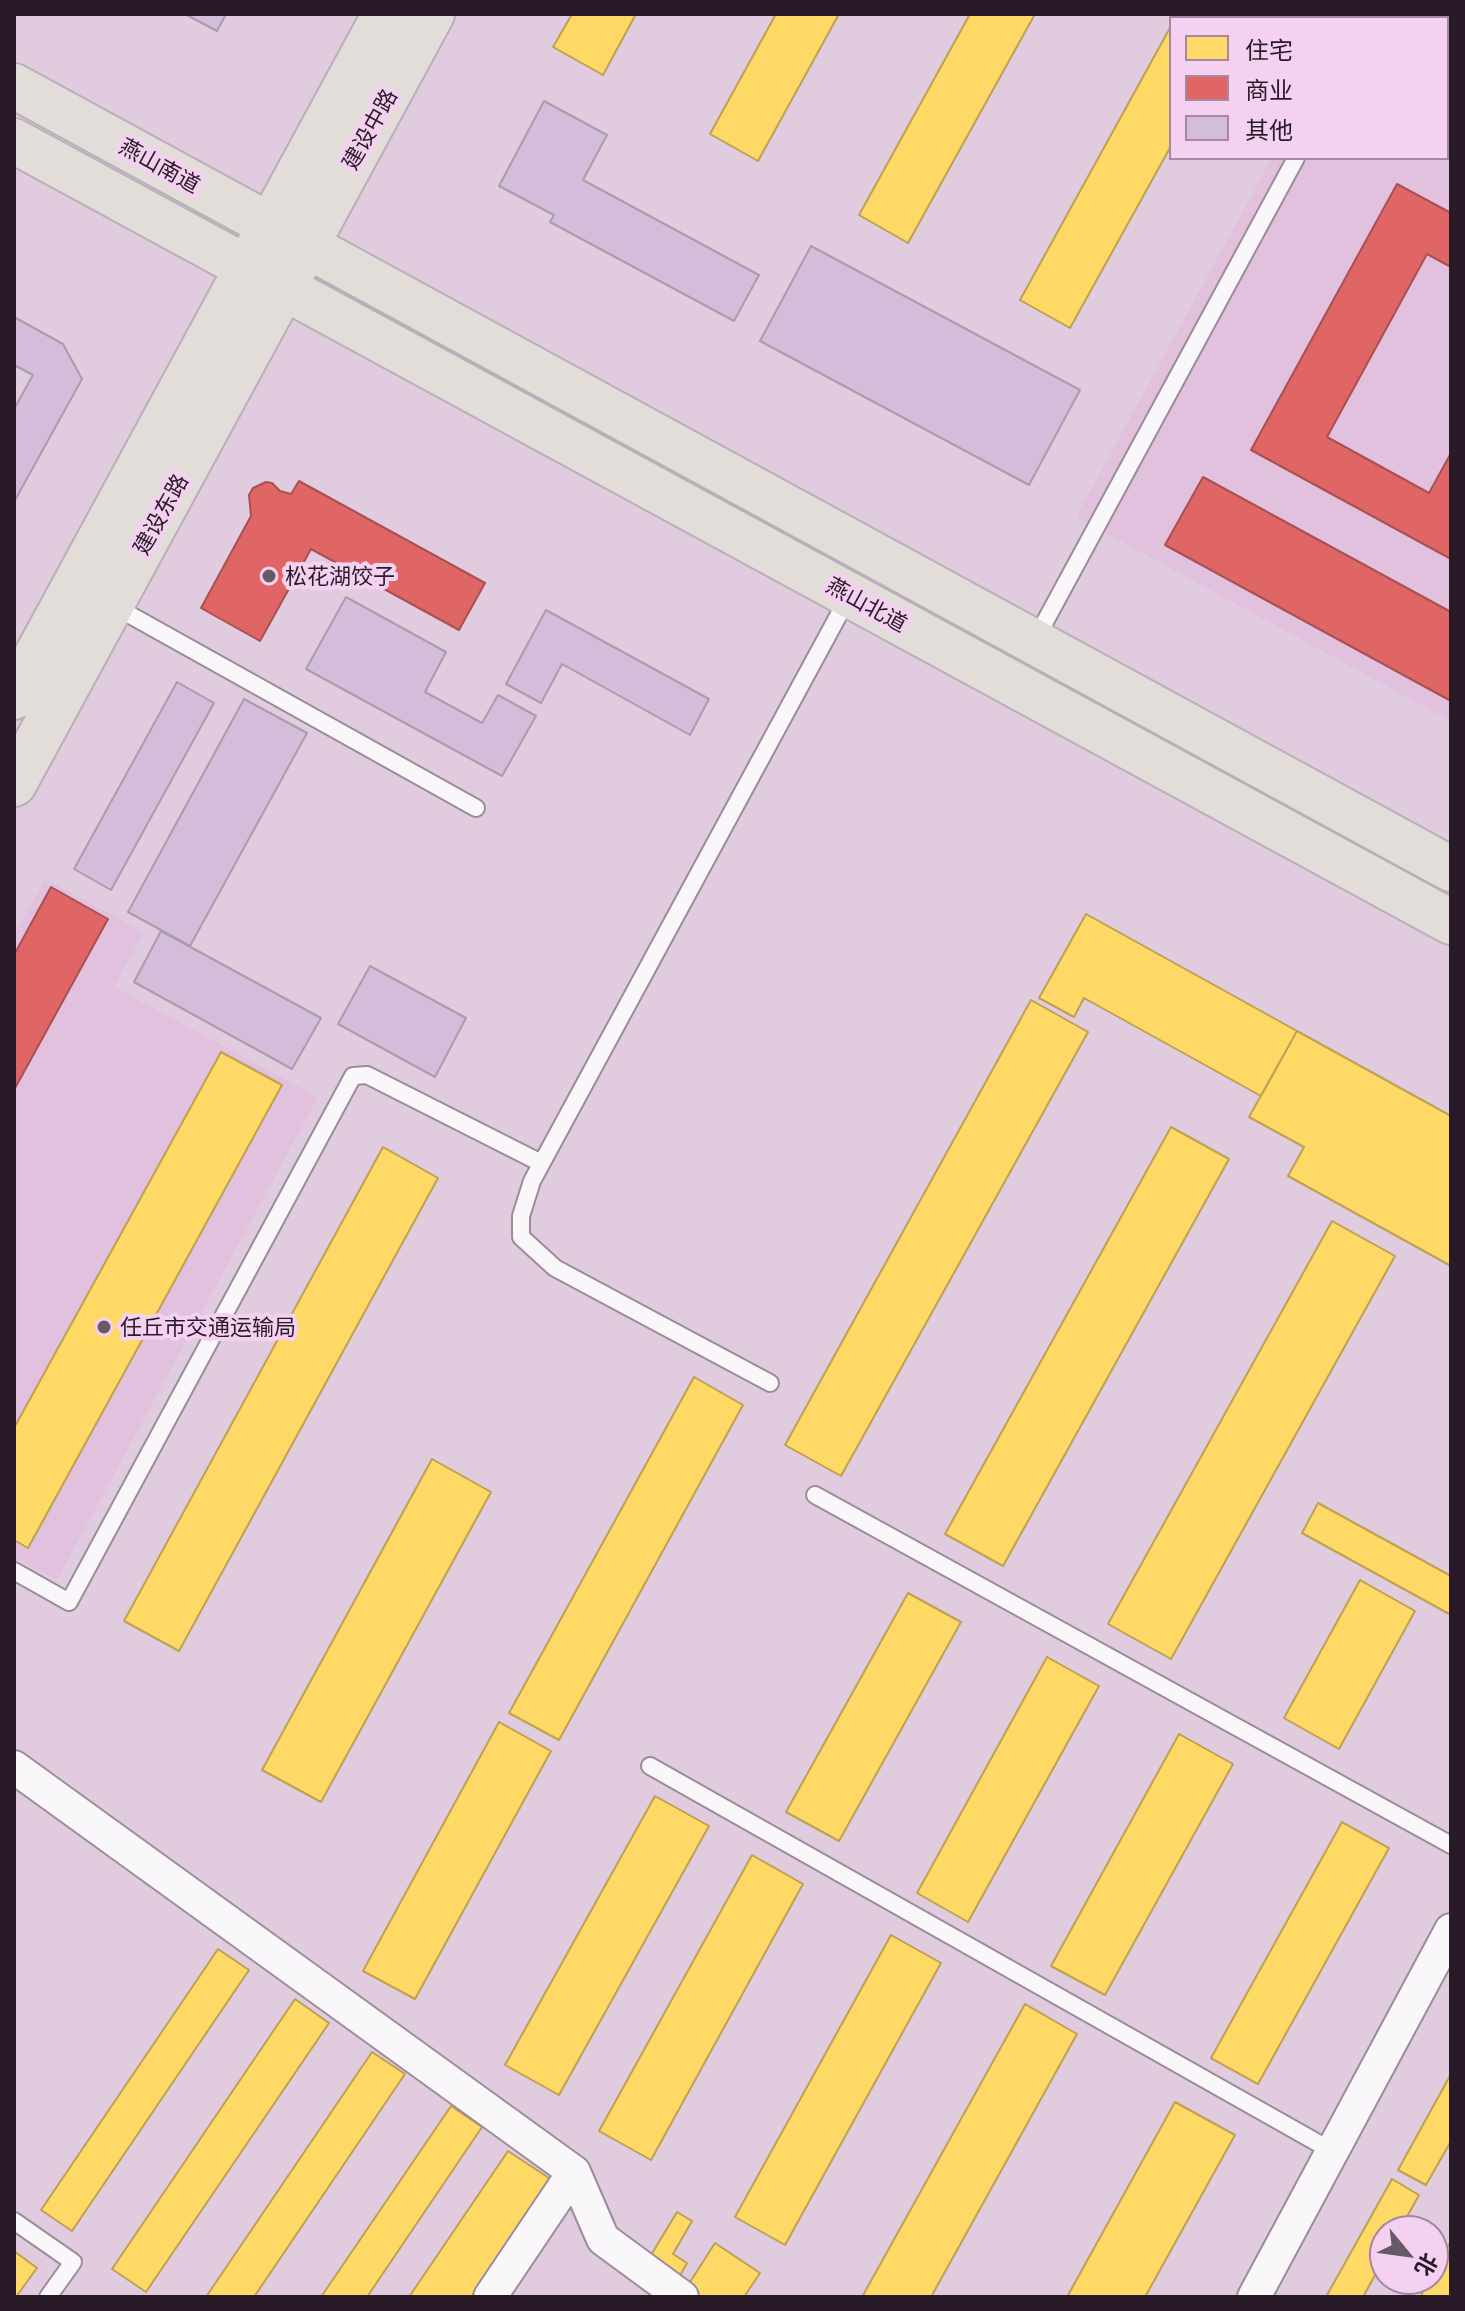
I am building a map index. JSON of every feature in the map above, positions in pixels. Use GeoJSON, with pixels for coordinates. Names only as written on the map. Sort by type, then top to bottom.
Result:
{"type":"FeatureCollection","features":[{"type":"Feature","properties":{"kind":"main road","name":"建设中路"},"geometry":{"type":"LineString","coordinates":[[288,235],[385,14]]}},
{"type":"Feature","properties":{"kind":"main road","name":"建设中路"},"geometry":{"type":"LineString","coordinates":[[288,235],[432,14]]}},
{"type":"Feature","properties":{"kind":"main road","name":"燕山南道"},"geometry":{"type":"LineString","coordinates":[[14,86],[288,235]]}},
{"type":"Feature","properties":{"kind":"main road"},"geometry":{"type":"LineString","coordinates":[[14,141],[265,277]]}},
{"type":"Feature","properties":{"kind":"main road","name":"建设东路"},"geometry":{"type":"LineString","coordinates":[[14,697],[288,235]]}},
{"type":"Feature","properties":{"kind":"main road"},"geometry":{"type":"LineString","coordinates":[[288,235],[1451,869]]}},
{"type":"Feature","properties":{"kind":"main road","name":"建设东路"},"geometry":{"type":"LineString","coordinates":[[14,784],[111,604],[265,277]]}},
{"type":"Feature","properties":{"kind":"main road","name":"燕山北道"},"geometry":{"type":"LineString","coordinates":[[265,277],[1451,922]]}},
{"type":"Feature","properties":{"kind":"street"},"geometry":{"type":"LineString","coordinates":[[14,1767],[574,2172],[603,2239],[682,2297]]}},
{"type":"Feature","properties":{"kind":"street"},"geometry":{"type":"LineString","coordinates":[[1254,2297],[1451,1930]]}},
{"type":"Feature","properties":{"kind":"street"},"geometry":{"type":"LineString","coordinates":[[490,2297],[574,2172]]}},
{"type":"Feature","properties":{"kind":"lane"},"geometry":{"type":"LineString","coordinates":[[1034,642],[1295,160]]}},
{"type":"Feature","properties":{"kind":"lane"},"geometry":{"type":"LineString","coordinates":[[770,1383],[555,1268],[521,1237],[521,1216],[541,1163],[849,595]]}},
{"type":"Feature","properties":{"kind":"lane"},"geometry":{"type":"LineString","coordinates":[[111,604],[476,808]]}},
{"type":"Feature","properties":{"kind":"lane"},"geometry":{"type":"LineString","coordinates":[[14,1571],[69,1602],[353,1076],[367,1075],[541,1163]]}},
{"type":"Feature","properties":{"kind":"lane"},"geometry":{"type":"LineString","coordinates":[[815,1495],[1451,1845]]}},
{"type":"Feature","properties":{"kind":"lane"},"geometry":{"type":"LineString","coordinates":[[650,1766],[1332,2151]]}},
{"type":"Feature","properties":{"kind":"lane"},"geometry":{"type":"LineString","coordinates":[[14,2221],[73,2262],[48,2297]]}},
{"type":"Feature","properties":{"kind":"shaded area"},"geometry":{"type":"Polygon","coordinates":[[[1451,14],[1451,721],[1076,517],[1271,160],[1449,160],[1449,16],[1349,16],[1451,14]]]}},
{"type":"Feature","properties":{"kind":"shaded area","name":"任丘市交通运输局"},"geometry":{"type":"Polygon","coordinates":[[[45,879],[144,932],[114,987],[318,1097],[57,1580],[14,1556],[14,936],[45,879]]]}},
{"type":"Feature","properties":{"kind":"building: 住宅"},"geometry":{"type":"Polygon","coordinates":[[[572,14],[636,14],[603,75],[553,47],[572,14]]]}},
{"type":"Feature","properties":{"kind":"building: 住宅"},"geometry":{"type":"Polygon","coordinates":[[[776,14],[839,14],[758,161],[710,134],[776,14]]]}},
{"type":"Feature","properties":{"kind":"building: 住宅"},"geometry":{"type":"Polygon","coordinates":[[[970,14],[1035,14],[908,243],[859,215],[970,14]]]}},
{"type":"Feature","properties":{"kind":"building: 住宅"},"geometry":{"type":"Polygon","coordinates":[[[1178,14],[1244,14],[1243,16],[1178,14]]]}},
{"type":"Feature","properties":{"kind":"building: 住宅"},"geometry":{"type":"Polygon","coordinates":[[[1169,30],[1169,150],[1070,328],[1020,300],[1169,30]]]}},
{"type":"Feature","properties":{"kind":"building: 住宅"},"geometry":{"type":"Polygon","coordinates":[[[1086,914],[1297,1031],[1261,1096],[1084,998],[1074,1017],[1039,998],[1086,914]]]}},
{"type":"Feature","properties":{"kind":"building: 住宅"},"geometry":{"type":"Polygon","coordinates":[[[1031,1000],[1088,1032],[841,1476],[785,1445],[1031,1000]]]}},
{"type":"Feature","properties":{"kind":"building: 住宅"},"geometry":{"type":"Polygon","coordinates":[[[1297,1031],[1451,1116],[1451,1266],[1288,1176],[1304,1147],[1249,1117],[1297,1031]]]}},
{"type":"Feature","properties":{"kind":"building: 住宅"},"geometry":{"type":"Polygon","coordinates":[[[221,1052],[282,1085],[28,1548],[14,1540],[14,1428],[221,1052]]]}},
{"type":"Feature","properties":{"kind":"building: 住宅"},"geometry":{"type":"Polygon","coordinates":[[[1171,1127],[1229,1159],[1003,1566],[945,1534],[1171,1127]]]}},
{"type":"Feature","properties":{"kind":"building: 住宅"},"geometry":{"type":"Polygon","coordinates":[[[383,1147],[438,1178],[179,1651],[124,1621],[383,1147]]]}},
{"type":"Feature","properties":{"kind":"building: 住宅"},"geometry":{"type":"Polygon","coordinates":[[[1332,1221],[1395,1256],[1171,1659],[1108,1624],[1332,1221]]]}},
{"type":"Feature","properties":{"kind":"building: 住宅"},"geometry":{"type":"Polygon","coordinates":[[[694,1377],[743,1405],[559,1740],[509,1713],[694,1377]]]}},
{"type":"Feature","properties":{"kind":"building: 住宅"},"geometry":{"type":"Polygon","coordinates":[[[432,1459],[491,1492],[321,1802],[262,1770],[432,1459]]]}},
{"type":"Feature","properties":{"kind":"building: 住宅"},"geometry":{"type":"Polygon","coordinates":[[[1318,1503],[1451,1576],[1451,1615],[1302,1533],[1318,1503]]]}},
{"type":"Feature","properties":{"kind":"building: 住宅"},"geometry":{"type":"Polygon","coordinates":[[[1360,1580],[1415,1611],[1339,1749],[1284,1718],[1360,1580]]]}},
{"type":"Feature","properties":{"kind":"building: 住宅"},"geometry":{"type":"Polygon","coordinates":[[[908,1593],[961,1622],[839,1841],[786,1812],[908,1593]]]}},
{"type":"Feature","properties":{"kind":"building: 住宅"},"geometry":{"type":"Polygon","coordinates":[[[1047,1657],[1099,1686],[968,1922],[917,1893],[1047,1657]]]}},
{"type":"Feature","properties":{"kind":"building: 住宅"},"geometry":{"type":"Polygon","coordinates":[[[499,1722],[551,1751],[415,1999],[363,1971],[499,1722]]]}},
{"type":"Feature","properties":{"kind":"building: 住宅"},"geometry":{"type":"Polygon","coordinates":[[[1179,1734],[1233,1764],[1105,1995],[1051,1966],[1179,1734]]]}},
{"type":"Feature","properties":{"kind":"building: 住宅"},"geometry":{"type":"Polygon","coordinates":[[[655,1796],[709,1826],[559,2095],[505,2065],[655,1796]]]}},
{"type":"Feature","properties":{"kind":"building: 住宅"},"geometry":{"type":"Polygon","coordinates":[[[1342,1822],[1389,1848],[1258,2084],[1211,2058],[1342,1822]]]}},
{"type":"Feature","properties":{"kind":"building: 住宅"},"geometry":{"type":"Polygon","coordinates":[[[752,1855],[803,1884],[651,2160],[599,2131],[752,1855]]]}},
{"type":"Feature","properties":{"kind":"building: 住宅"},"geometry":{"type":"Polygon","coordinates":[[[891,1935],[941,1963],[785,2245],[735,2217],[891,1935]]]}},
{"type":"Feature","properties":{"kind":"building: 住宅"},"geometry":{"type":"Polygon","coordinates":[[[218,1949],[249,1970],[72,2231],[41,2210],[218,1949]]]}},
{"type":"Feature","properties":{"kind":"building: 住宅"},"geometry":{"type":"Polygon","coordinates":[[[295,1999],[329,2023],[146,2292],[112,2269],[295,1999]]]}},
{"type":"Feature","properties":{"kind":"building: 住宅"},"geometry":{"type":"Polygon","coordinates":[[[1025,2004],[1077,2034],[931,2297],[862,2297],[1025,2004]]]}},
{"type":"Feature","properties":{"kind":"building: 住宅"},"geometry":{"type":"Polygon","coordinates":[[[372,2052],[405,2074],[254,2297],[206,2297],[372,2052]]]}},
{"type":"Feature","properties":{"kind":"building: 住宅"},"geometry":{"type":"Polygon","coordinates":[[[1451,2074],[1451,2141],[1426,2185],[1398,2170],[1451,2074]]]}},
{"type":"Feature","properties":{"kind":"building: 住宅"},"geometry":{"type":"Polygon","coordinates":[[[1175,2102],[1235,2135],[1145,2297],[1067,2297],[1175,2102]]]}},
{"type":"Feature","properties":{"kind":"building: 住宅"},"geometry":{"type":"Polygon","coordinates":[[[451,2106],[482,2127],[367,2297],[321,2297],[451,2106]]]}},
{"type":"Feature","properties":{"kind":"building: 住宅"},"geometry":{"type":"Polygon","coordinates":[[[508,2151],[552,2180],[473,2297],[409,2297],[508,2151]]]}},
{"type":"Feature","properties":{"kind":"building: 住宅"},"geometry":{"type":"Polygon","coordinates":[[[1392,2179],[1419,2195],[1408,2215],[1372,2215],[1392,2179]]]}},
{"type":"Feature","properties":{"kind":"building: 住宅"},"geometry":{"type":"Polygon","coordinates":[[[677,2212],[692,2221],[673,2254],[687,2263],[676,2283],[645,2265],[677,2212]]]}},
{"type":"Feature","properties":{"kind":"building: 住宅"},"geometry":{"type":"Polygon","coordinates":[[[1369,2220],[1369,2286],[1363,2297],[1327,2295],[1369,2220]]]}},
{"type":"Feature","properties":{"kind":"building: 住宅"},"geometry":{"type":"Polygon","coordinates":[[[1451,2241],[1451,2297],[1420,2297],[1449,2295],[1451,2241]]]}},
{"type":"Feature","properties":{"kind":"building: 住宅"},"geometry":{"type":"Polygon","coordinates":[[[715,2243],[760,2273],[744,2297],[695,2297],[685,2290],[715,2243]]]}},
{"type":"Feature","properties":{"kind":"building: 住宅"},"geometry":{"type":"Polygon","coordinates":[[[14,2251],[37,2268],[16,2297],[14,2297],[14,2251]]]}},
{"type":"Feature","properties":{"kind":"building: 商业"},"geometry":{"type":"Polygon","coordinates":[[[1451,42],[1451,106],[1449,105],[1451,42]]]}},
{"type":"Feature","properties":{"kind":"building: 商业"},"geometry":{"type":"Polygon","coordinates":[[[1397,184],[1451,213],[1451,267],[1427,254],[1327,437],[1429,493],[1451,453],[1451,559],[1251,450],[1397,184]]]}},
{"type":"Feature","properties":{"kind":"building: 商业"},"geometry":{"type":"Polygon","coordinates":[[[1203,477],[1451,612],[1451,701],[1165,545],[1203,477]]]}},
{"type":"Feature","properties":{"kind":"building: 商业"},"geometry":{"type":"Polygon","coordinates":[[[299,481],[485,583],[459,630],[311,549],[260,641],[201,608],[251,516],[249,495],[253,488],[266,482],[291,494],[299,481]]]}},
{"type":"Feature","properties":{"kind":"building: 商业"},"geometry":{"type":"Polygon","coordinates":[[[51,887],[108,919],[14,1090],[14,955],[51,887]]]}},
{"type":"Feature","properties":{"kind":"building: 其他"},"geometry":{"type":"Polygon","coordinates":[[[185,14],[226,14],[217,31],[185,14]]]}},
{"type":"Feature","properties":{"kind":"building: 其他"},"geometry":{"type":"Polygon","coordinates":[[[544,101],[607,135],[583,180],[759,275],[734,321],[550,222],[554,215],[499,186],[544,101]]]}},
{"type":"Feature","properties":{"kind":"building: 其他"},"geometry":{"type":"Polygon","coordinates":[[[811,246],[1080,390],[1029,485],[760,341],[811,246]]]}},
{"type":"Feature","properties":{"kind":"building: 其他"},"geometry":{"type":"Polygon","coordinates":[[[14,317],[63,344],[82,379],[14,502],[14,409],[33,375],[14,365],[14,317]]]}},
{"type":"Feature","properties":{"kind":"building: 其他"},"geometry":{"type":"Polygon","coordinates":[[[346,597],[446,652],[425,692],[482,723],[498,695],[536,716],[502,776],[306,669],[346,597]]]}},
{"type":"Feature","properties":{"kind":"building: 其他"},"geometry":{"type":"Polygon","coordinates":[[[546,610],[709,699],[690,735],[562,664],[541,703],[506,684],[546,610]]]}},
{"type":"Feature","properties":{"kind":"building: 其他"},"geometry":{"type":"Polygon","coordinates":[[[177,682],[214,703],[111,890],[74,869],[177,682]]]}},
{"type":"Feature","properties":{"kind":"building: 其他"},"geometry":{"type":"Polygon","coordinates":[[[244,699],[307,733],[190,946],[128,912],[244,699]]]}},
{"type":"Feature","properties":{"kind":"building: 其他"},"geometry":{"type":"Polygon","coordinates":[[[161,931],[321,1018],[292,1069],[134,982],[161,931]]]}},
{"type":"Feature","properties":{"kind":"building: 其他"},"geometry":{"type":"Polygon","coordinates":[[[370,966],[466,1018],[435,1077],[338,1024],[370,966]]]}},
{"type":"Feature","properties":{"kind":"place","name":"松花湖饺子"},"geometry":{"type":"Point","coordinates":[269,576]}},
{"type":"Feature","properties":{"kind":"place","name":"任丘市交通运输局"},"geometry":{"type":"Point","coordinates":[104,1327]}}]}
